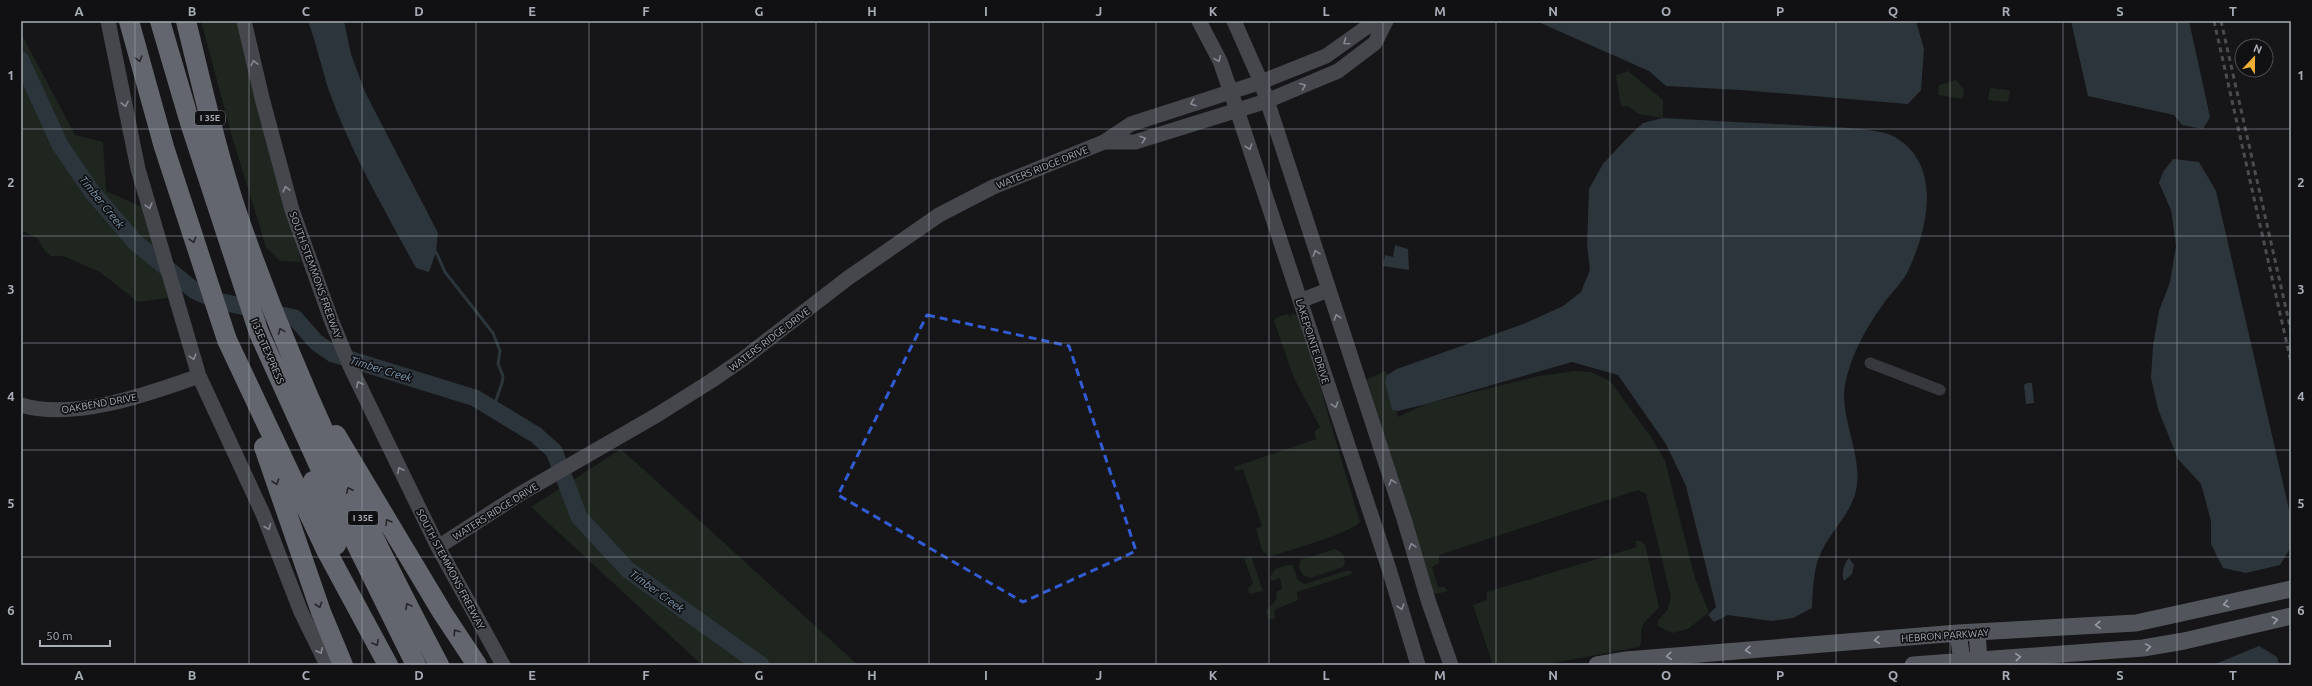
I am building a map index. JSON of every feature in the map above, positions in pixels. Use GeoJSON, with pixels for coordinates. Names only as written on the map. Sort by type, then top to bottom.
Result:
{"type":"FeatureCollection","features":[{"type":"Feature","properties":{"kind":"highway"},"geometry":{"type":"LineString","coordinates":[[129,21],[181,203],[321,612],[343,665]]}},
{"type":"Feature","properties":{"kind":"highway","name":"I 35E TEXPRESS"},"geometry":{"type":"LineString","coordinates":[[160,21],[211,188],[259,333],[336,504],[416,665]]}},
{"type":"Feature","properties":{"kind":"highway"},"geometry":{"type":"LineString","coordinates":[[173,21],[199,117],[238,215]]}},
{"type":"Feature","properties":{"kind":"highway","name":"I 35E"},"geometry":{"type":"LineString","coordinates":[[186,21],[216,140],[238,215],[295,367],[361,514],[439,665]]}},
{"type":"Feature","properties":{"kind":"highway"},"geometry":{"type":"LineString","coordinates":[[259,333],[364,622]]}},
{"type":"Feature","properties":{"kind":"highway"},"geometry":{"type":"LineString","coordinates":[[227,340],[294,484],[364,622],[388,665]]}},
{"type":"Feature","properties":{"kind":"highway"},"geometry":{"type":"LineString","coordinates":[[295,367],[442,612],[477,665]]}},
{"type":"Feature","properties":{"kind":"main road"},"geometry":{"type":"LineString","coordinates":[[108,21],[138,169],[199,376],[263,514],[301,612],[327,665]]}},
{"type":"Feature","properties":{"kind":"main road","name":"SOUTH STEMMONS FREEWAY"},"geometry":{"type":"LineString","coordinates":[[244,21],[272,136],[307,253],[350,366],[438,547],[503,665]]}},
{"type":"Feature","properties":{"kind":"main road","name":"LAKEPOINTE DRIVE"},"geometry":{"type":"LineString","coordinates":[[1199,21],[1220,61],[1237,110],[1389,569],[1418,665]]}},
{"type":"Feature","properties":{"kind":"main road"},"geometry":{"type":"LineString","coordinates":[[1234,21],[1261,82],[1403,516],[1429,603],[1451,665]]}},
{"type":"Feature","properties":{"kind":"main road","name":"WATERS RIDGE DRIVE"},"geometry":{"type":"LineString","coordinates":[[438,547],[520,494],[608,442],[657,416],[717,376],[848,278],[939,215],[993,187],[1104,142],[1131,124],[1261,82],[1326,56],[1364,29],[1379,21]]}},
{"type":"Feature","properties":{"kind":"main road","name":"WATERS RIDGE DRIVE"},"geometry":{"type":"LineString","coordinates":[[1104,142],[1135,142],[1267,101],[1338,71],[1375,43],[1386,21]]}},
{"type":"Feature","properties":{"kind":"main road"},"geometry":{"type":"LineString","coordinates":[[1300,301],[1328,290]]}},
{"type":"Feature","properties":{"kind":"main road","name":"OAKBEND DRIVE"},"geometry":{"type":"LineString","coordinates":[[21,405],[52,411],[66,410],[132,399],[199,376]]}},
{"type":"Feature","properties":{"kind":"main road","name":"HEBRON PARKWAY"},"geometry":{"type":"LineString","coordinates":[[1597,665],[1958,633],[2147,622],[2291,589]]}},
{"type":"Feature","properties":{"kind":"main road"},"geometry":{"type":"LineString","coordinates":[[1913,665],[2143,648],[2184,641],[2291,616]]}},
{"type":"Feature","properties":{"kind":"main road"},"geometry":{"type":"LineString","coordinates":[[1976,632],[1979,660]]}},
{"type":"Feature","properties":{"kind":"main road"},"geometry":{"type":"LineString","coordinates":[[1958,633],[1962,661]]}},
{"type":"Feature","properties":{"kind":"street"},"geometry":{"type":"LineString","coordinates":[[1870,363],[1940,390]]}},
{"type":"Feature","properties":{"kind":"highlighted area"},"geometry":{"type":"Polygon","coordinates":[[[927,315],[1069,346],[1136,551],[1023,602],[838,495],[927,315]]]}},
{"type":"Feature","properties":{"kind":"shaded area"},"geometry":{"type":"Polygon","coordinates":[[[201,21],[241,21],[301,262],[280,261],[266,247],[231,133],[201,21]]]}},
{"type":"Feature","properties":{"kind":"shaded area"},"geometry":{"type":"Polygon","coordinates":[[[308,21],[344,21],[351,54],[365,92],[438,233],[436,252],[429,272],[416,268],[357,157],[328,88],[308,21]]]}},
{"type":"Feature","properties":{"kind":"shaded area"},"geometry":{"type":"Polygon","coordinates":[[[1536,21],[1916,21],[1924,49],[1921,90],[1908,104],[1741,90],[1666,86],[1649,71],[1536,21]]]}},
{"type":"Feature","properties":{"kind":"shaded area"},"geometry":{"type":"Polygon","coordinates":[[[2071,21],[2189,21],[2210,117],[2203,129],[2182,125],[2174,115],[2088,96],[2071,21]]]}},
{"type":"Feature","properties":{"kind":"shaded area"},"geometry":{"type":"Polygon","coordinates":[[[21,33],[75,135],[103,142],[106,191],[142,207],[168,298],[138,302],[100,272],[63,256],[51,256],[45,251],[38,239],[21,230],[21,33]]]}},
{"type":"Feature","properties":{"kind":"shaded area"},"geometry":{"type":"Polygon","coordinates":[[[1628,71],[1663,100],[1663,118],[1639,114],[1628,106],[1621,107],[1616,75],[1628,71]]]}},
{"type":"Feature","properties":{"kind":"shaded area"},"geometry":{"type":"Polygon","coordinates":[[[1956,80],[1964,90],[1963,99],[1938,95],[1939,85],[1956,80]]]}},
{"type":"Feature","properties":{"kind":"shaded area"},"geometry":{"type":"Polygon","coordinates":[[[1990,88],[2010,90],[2008,102],[1988,100],[1990,88]]]}},
{"type":"Feature","properties":{"kind":"shaded area"},"geometry":{"type":"Polygon","coordinates":[[[1663,118],[1843,128],[1868,130],[1888,134],[1895,137],[1910,149],[1920,165],[1926,182],[1927,200],[1925,220],[1914,257],[1905,277],[1872,320],[1853,356],[1847,376],[1844,390],[1844,403],[1856,457],[1857,484],[1855,494],[1846,513],[1823,548],[1819,557],[1814,576],[1812,608],[1793,618],[1772,621],[1728,615],[1714,622],[1708,615],[1716,607],[1686,486],[1666,444],[1618,375],[1572,362],[1426,404],[1398,411],[1392,410],[1385,382],[1387,375],[1397,369],[1526,323],[1563,306],[1581,292],[1590,270],[1587,246],[1589,189],[1603,164],[1627,138],[1643,123],[1663,118]]]}},
{"type":"Feature","properties":{"kind":"shaded area"},"geometry":{"type":"Polygon","coordinates":[[[2173,159],[2199,162],[2216,191],[2291,518],[2291,547],[2280,565],[2246,573],[2223,568],[2211,544],[2211,521],[2201,484],[2178,459],[2158,409],[2151,378],[2153,346],[2159,311],[2170,282],[2176,246],[2171,210],[2159,183],[2163,172],[2173,159]]]}},
{"type":"Feature","properties":{"kind":"shaded area"},"geometry":{"type":"Polygon","coordinates":[[[1395,245],[1408,249],[1409,270],[1383,266],[1385,255],[1393,257],[1395,245]]]}},
{"type":"Feature","properties":{"kind":"shaded area"},"geometry":{"type":"Polygon","coordinates":[[[1292,313],[1299,317],[1360,521],[1346,531],[1269,557],[1262,550],[1256,529],[1262,526],[1243,469],[1236,471],[1234,467],[1316,439],[1314,432],[1320,427],[1294,378],[1274,321],[1277,317],[1288,314],[1290,317],[1292,313]]]}},
{"type":"Feature","properties":{"kind":"shaded area"},"geometry":{"type":"Polygon","coordinates":[[[1386,371],[1398,417],[1426,404],[1539,376],[1575,371],[1591,372],[1610,381],[1653,440],[1665,461],[1695,578],[1709,612],[1688,629],[1672,633],[1658,626],[1658,621],[1668,609],[1671,597],[1646,494],[1638,490],[1439,555],[1439,563],[1432,567],[1438,587],[1445,587],[1448,591],[1436,594],[1432,592],[1363,381],[1386,371]]]}},
{"type":"Feature","properties":{"kind":"shaded area"},"geometry":{"type":"Polygon","coordinates":[[[2027,383],[2032,383],[2034,403],[2026,404],[2024,385],[2027,383]]]}},
{"type":"Feature","properties":{"kind":"shaded area"},"geometry":{"type":"Polygon","coordinates":[[[621,449],[858,665],[702,665],[531,507],[621,449]]]}},
{"type":"Feature","properties":{"kind":"shaded area"},"geometry":{"type":"Polygon","coordinates":[[[1635,541],[1641,541],[1645,544],[1659,608],[1643,625],[1639,647],[1542,665],[1485,665],[1492,662],[1473,605],[1487,600],[1487,592],[1637,547],[1635,541]]]}},
{"type":"Feature","properties":{"kind":"shaded area"},"geometry":{"type":"Polygon","coordinates":[[[1335,549],[1343,554],[1345,563],[1343,567],[1311,578],[1303,575],[1299,568],[1300,560],[1335,549]]]}},
{"type":"Feature","properties":{"kind":"shaded area"},"geometry":{"type":"Polygon","coordinates":[[[1251,556],[1263,591],[1249,594],[1248,589],[1253,583],[1244,558],[1251,556]]]}},
{"type":"Feature","properties":{"kind":"shaded area"},"geometry":{"type":"Polygon","coordinates":[[[1849,558],[1854,565],[1852,574],[1844,581],[1844,569],[1849,558]]]}},
{"type":"Feature","properties":{"kind":"shaded area"},"geometry":{"type":"Polygon","coordinates":[[[1292,565],[1298,580],[1305,584],[1345,571],[1351,571],[1352,574],[1297,592],[1298,600],[1274,610],[1275,618],[1272,620],[1268,618],[1266,610],[1276,600],[1276,592],[1282,589],[1280,578],[1272,581],[1270,577],[1275,569],[1292,565]]]}},
{"type":"Feature","properties":{"kind":"shaded area"},"geometry":{"type":"Polygon","coordinates":[[[2259,646],[2277,657],[2279,665],[2213,665],[2259,646]]]}},
{"type":"Feature","properties":{"kind":"waterway","name":"Timber Creek"},"geometry":{"type":"LineString","coordinates":[[21,60],[60,145],[92,192],[136,243],[195,291],[218,301],[295,318],[316,342],[333,354],[475,398],[536,435],[554,451],[579,517],[628,570],[761,665]]}},
{"type":"Feature","properties":{"kind":"waterway"},"geometry":{"type":"LineString","coordinates":[[436,252],[445,272],[493,333],[500,351],[498,364],[503,376],[493,409]]}},
{"type":"Feature","properties":{"kind":"railway"},"geometry":{"type":"LineString","coordinates":[[2214,21],[2291,362]]}},
{"type":"Feature","properties":{"kind":"railway"},"geometry":{"type":"LineString","coordinates":[[2221,21],[2291,331]]}}]}
